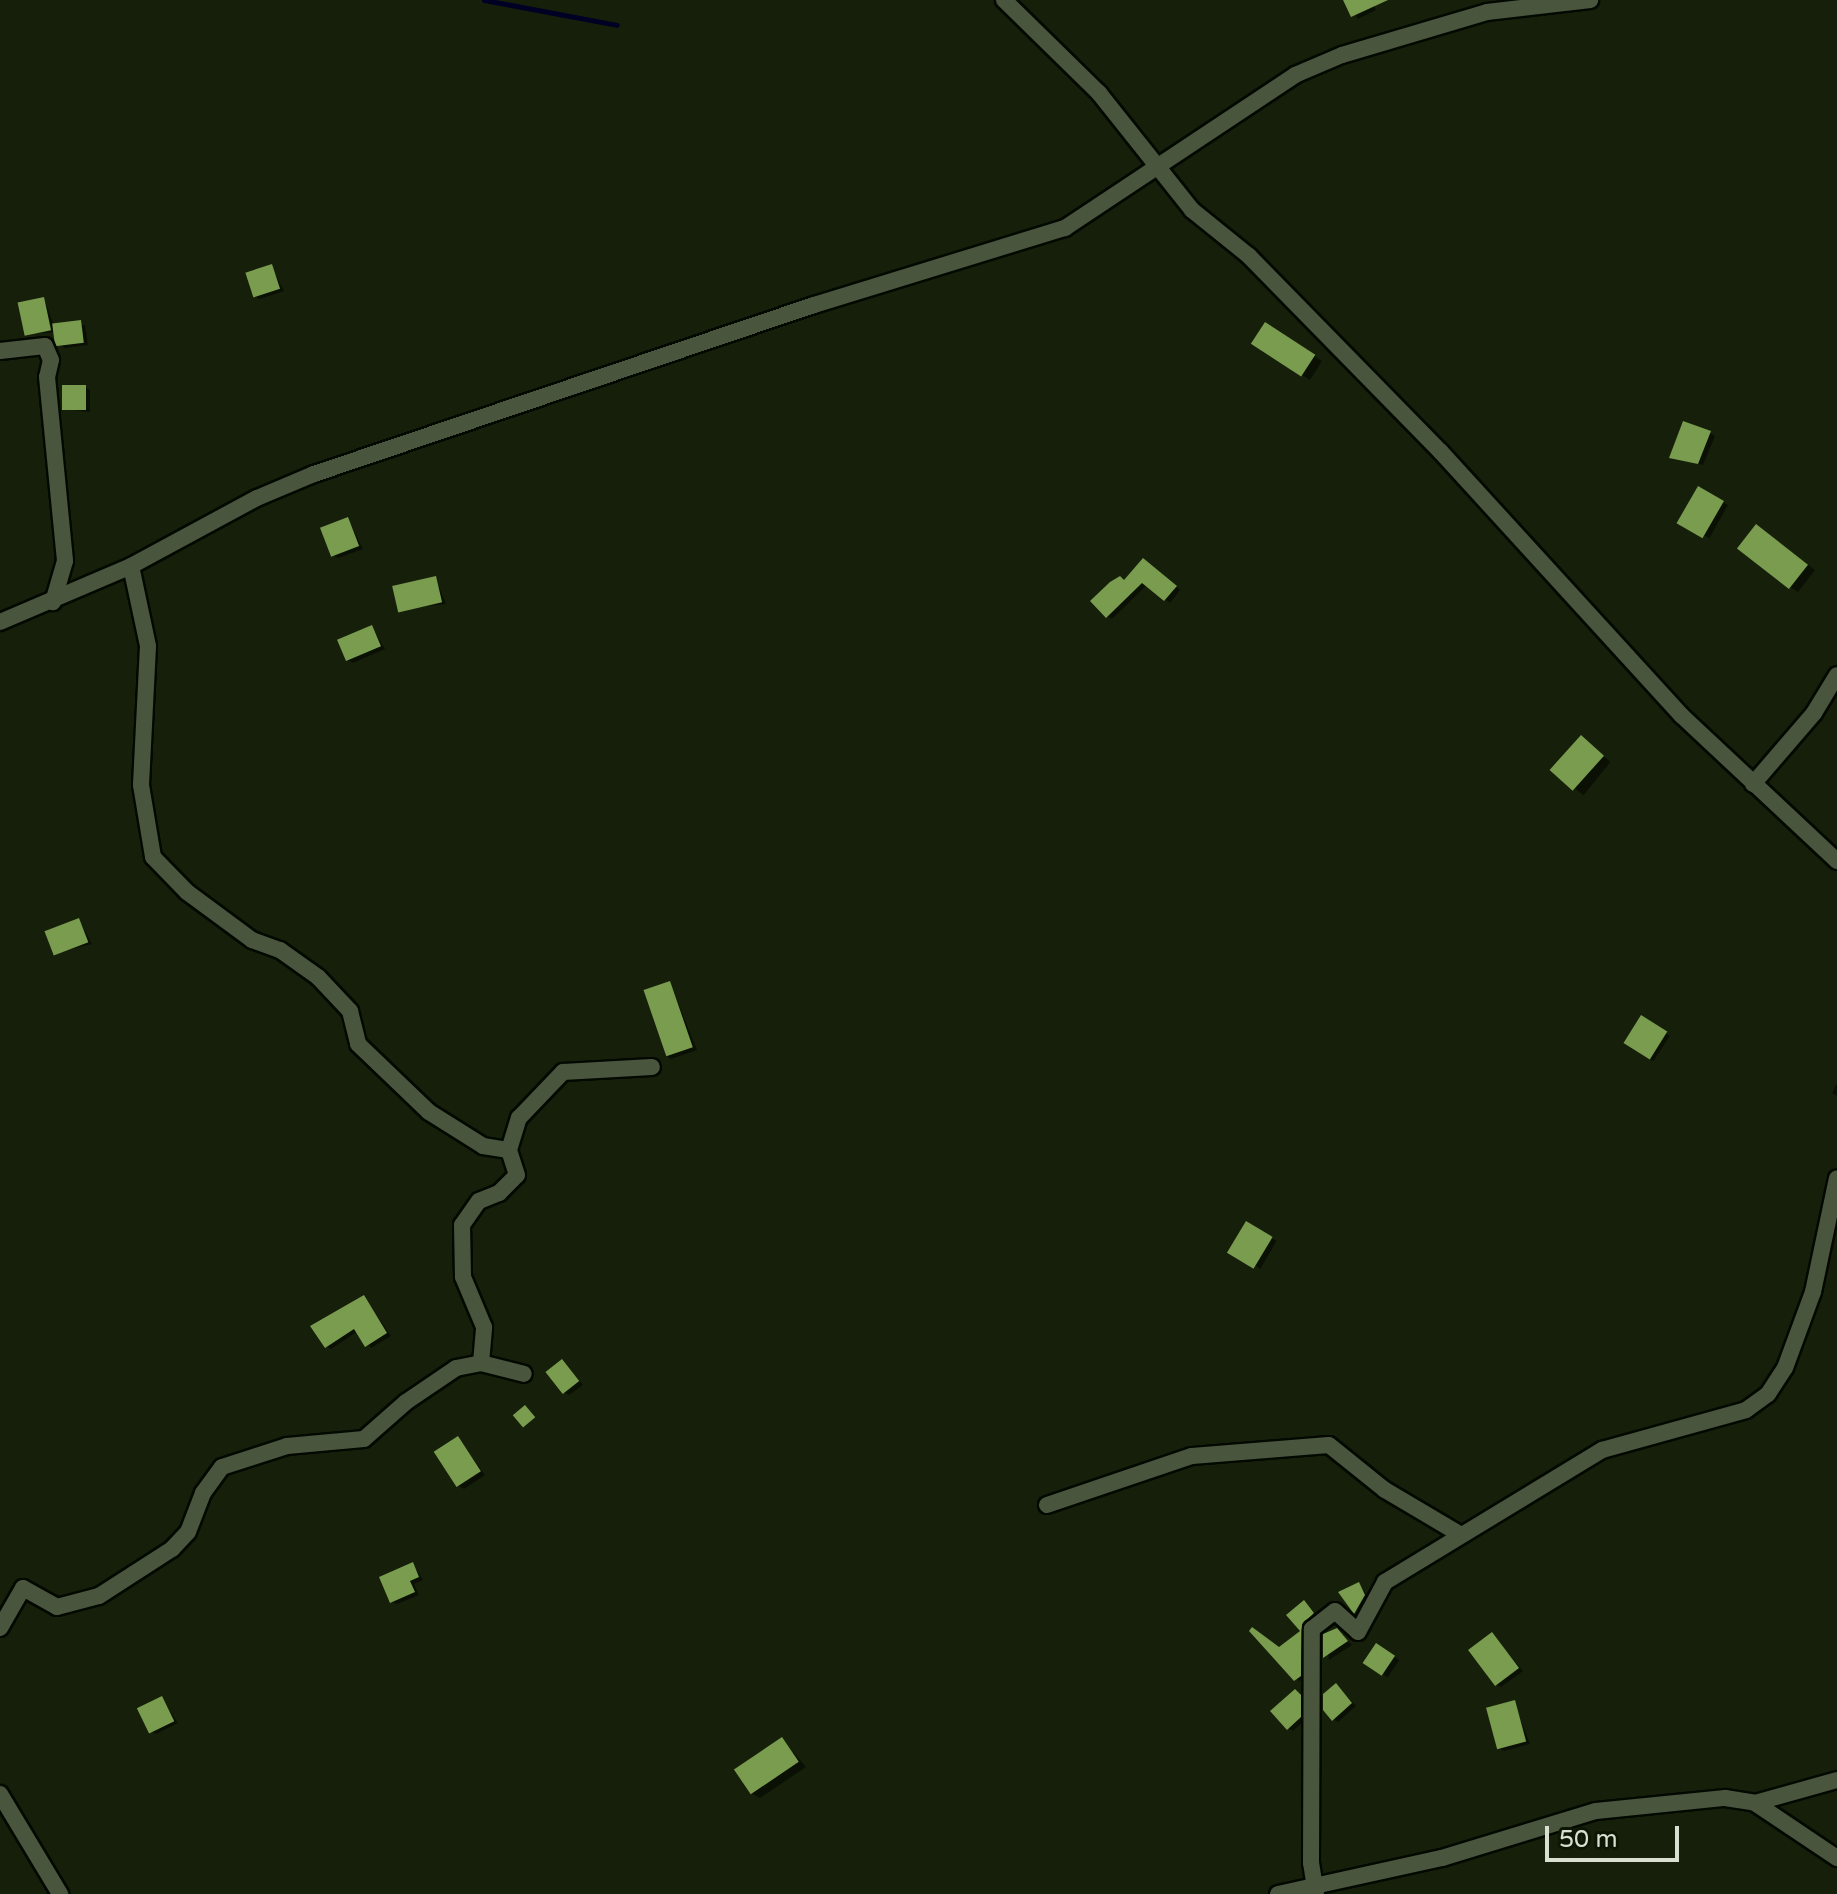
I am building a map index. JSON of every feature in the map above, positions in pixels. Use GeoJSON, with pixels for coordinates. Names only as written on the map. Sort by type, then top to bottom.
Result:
{"type":"FeatureCollection","features":[{"type":"Feature","properties":{"kind":"street"},"geometry":{"type":"LineString","coordinates":[[1004,0],[1099,93],[1157,172],[1192,210],[1249,256],[1430,441],[1681,715],[1837,861]]}},
{"type":"Feature","properties":{"kind":"street"},"geometry":{"type":"LineString","coordinates":[[0,622],[53,602],[131,566],[257,498],[314,474],[814,305],[1065,228],[1157,172],[1295,75],[1342,55],[1487,12],[1590,0]]}},
{"type":"Feature","properties":{"kind":"street"},"geometry":{"type":"LineString","coordinates":[[0,351],[45,346],[51,360],[47,377],[65,561],[53,602]]}},
{"type":"Feature","properties":{"kind":"street"},"geometry":{"type":"LineString","coordinates":[[131,566],[148,646],[141,785],[153,857],[187,892],[252,940],[280,950],[318,977],[350,1011],[358,1044],[429,1112],[483,1146],[509,1150]]}},
{"type":"Feature","properties":{"kind":"street"},"geometry":{"type":"LineString","coordinates":[[1753,784],[1814,713],[1837,675]]}},
{"type":"Feature","properties":{"kind":"street"},"geometry":{"type":"LineString","coordinates":[[481,1363],[484,1327],[463,1277],[462,1225],[479,1201],[499,1193],[517,1175],[509,1150],[519,1118],[563,1072],[652,1067]]}},
{"type":"Feature","properties":{"kind":"street"},"geometry":{"type":"LineString","coordinates":[[1317,1890],[1311,1863],[1316,1660],[1308,1635],[1335,1611],[1358,1632],[1385,1582],[1602,1450],[1746,1410],[1768,1394],[1785,1368],[1813,1292],[1837,1178]]}},
{"type":"Feature","properties":{"kind":"street"},"geometry":{"type":"LineString","coordinates":[[0,1628],[23,1588],[57,1607],[99,1596],[172,1549],[188,1532],[203,1493],[222,1467],[287,1446],[364,1439],[422,1389],[456,1368],[481,1363],[524,1374]]}},
{"type":"Feature","properties":{"kind":"street"},"geometry":{"type":"LineString","coordinates":[[1047,1505],[1192,1456],[1329,1445],[1385,1490],[1461,1535]]}},
{"type":"Feature","properties":{"kind":"street"},"geometry":{"type":"LineString","coordinates":[[1755,1803],[1837,1780]]}},
{"type":"Feature","properties":{"kind":"street"},"geometry":{"type":"LineString","coordinates":[[0,1794],[60,1894]]}},
{"type":"Feature","properties":{"kind":"street"},"geometry":{"type":"LineString","coordinates":[[1278,1894],[1317,1890],[1442,1858],[1596,1811],[1725,1798],[1755,1803],[1837,1858]]}},
{"type":"Feature","properties":{"kind":"building"},"geometry":{"type":"Polygon","coordinates":[[[1343,0],[1388,0],[1351,17],[1343,0]]]}},
{"type":"Feature","properties":{"kind":"building"},"geometry":{"type":"Polygon","coordinates":[[[272,264],[280,289],[253,297],[245,273],[272,264]]]}},
{"type":"Feature","properties":{"kind":"building"},"geometry":{"type":"Polygon","coordinates":[[[44,297],[51,330],[25,336],[18,303],[44,297]]]}},
{"type":"Feature","properties":{"kind":"building"},"geometry":{"type":"Polygon","coordinates":[[[81,320],[84,343],[55,346],[52,324],[81,320]]]}},
{"type":"Feature","properties":{"kind":"building"},"geometry":{"type":"Polygon","coordinates":[[[1265,322],[1315,355],[1301,376],[1251,344],[1265,322]]]}},
{"type":"Feature","properties":{"kind":"building"},"geometry":{"type":"Polygon","coordinates":[[[62,385],[86,385],[86,410],[62,410],[62,385]]]}},
{"type":"Feature","properties":{"kind":"building"},"geometry":{"type":"Polygon","coordinates":[[[1683,421],[1711,431],[1698,464],[1669,458],[1683,421]]]}},
{"type":"Feature","properties":{"kind":"building"},"geometry":{"type":"Polygon","coordinates":[[[1698,486],[1724,501],[1702,538],[1676,523],[1698,486]]]}},
{"type":"Feature","properties":{"kind":"building"},"geometry":{"type":"Polygon","coordinates":[[[348,517],[359,546],[331,557],[320,528],[348,517]]]}},
{"type":"Feature","properties":{"kind":"building"},"geometry":{"type":"Polygon","coordinates":[[[1756,524],[1808,565],[1789,589],[1737,548],[1756,524]]]}},
{"type":"Feature","properties":{"kind":"building"},"geometry":{"type":"Polygon","coordinates":[[[1143,558],[1177,586],[1164,601],[1142,583],[1106,618],[1090,601],[1110,582],[1120,576],[1124,580],[1143,558]]]}},
{"type":"Feature","properties":{"kind":"building"},"geometry":{"type":"Polygon","coordinates":[[[436,576],[442,602],[398,612],[392,586],[436,576]]]}},
{"type":"Feature","properties":{"kind":"building"},"geometry":{"type":"Polygon","coordinates":[[[372,625],[381,646],[346,661],[337,640],[372,625]]]}},
{"type":"Feature","properties":{"kind":"building"},"geometry":{"type":"Polygon","coordinates":[[[1581,735],[1604,756],[1573,791],[1550,770],[1581,735]]]}},
{"type":"Feature","properties":{"kind":"building"},"geometry":{"type":"Polygon","coordinates":[[[79,918],[88,942],[54,956],[44,931],[79,918]]]}},
{"type":"Feature","properties":{"kind":"building"},"geometry":{"type":"Polygon","coordinates":[[[670,981],[693,1047],[666,1056],[644,990],[670,981]]]}},
{"type":"Feature","properties":{"kind":"building"},"geometry":{"type":"Polygon","coordinates":[[[1641,1015],[1667,1031],[1650,1059],[1624,1043],[1641,1015]]]}},
{"type":"Feature","properties":{"kind":"building"},"geometry":{"type":"Polygon","coordinates":[[[1246,1221],[1273,1237],[1254,1269],[1227,1253],[1246,1221]]]}},
{"type":"Feature","properties":{"kind":"building"},"geometry":{"type":"Polygon","coordinates":[[[364,1295],[387,1333],[365,1347],[354,1329],[325,1348],[310,1326],[364,1295]]]}},
{"type":"Feature","properties":{"kind":"building"},"geometry":{"type":"Polygon","coordinates":[[[562,1359],[579,1381],[563,1394],[545,1372],[562,1359]]]}},
{"type":"Feature","properties":{"kind":"building"},"geometry":{"type":"Polygon","coordinates":[[[525,1405],[535,1417],[523,1428],[513,1415],[525,1405]]]}},
{"type":"Feature","properties":{"kind":"building"},"geometry":{"type":"Polygon","coordinates":[[[458,1436],[481,1471],[457,1487],[434,1452],[458,1436]]]}},
{"type":"Feature","properties":{"kind":"building"},"geometry":{"type":"Polygon","coordinates":[[[413,1562],[419,1577],[410,1581],[415,1592],[390,1603],[379,1577],[413,1562]]]}},
{"type":"Feature","properties":{"kind":"building"},"geometry":{"type":"Polygon","coordinates":[[[1359,1582],[1365,1595],[1354,1614],[1338,1592],[1359,1582]]]}},
{"type":"Feature","properties":{"kind":"building"},"geometry":{"type":"Polygon","coordinates":[[[1304,1600],[1314,1613],[1302,1625],[1301,1676],[1294,1681],[1249,1631],[1252,1627],[1279,1647],[1300,1631],[1286,1615],[1304,1600]]]}},
{"type":"Feature","properties":{"kind":"building"},"geometry":{"type":"Polygon","coordinates":[[[1337,1628],[1348,1641],[1323,1658],[1323,1634],[1337,1628]]]}},
{"type":"Feature","properties":{"kind":"building"},"geometry":{"type":"Polygon","coordinates":[[[1492,1632],[1519,1668],[1495,1686],[1468,1650],[1492,1632]]]}},
{"type":"Feature","properties":{"kind":"building"},"geometry":{"type":"Polygon","coordinates":[[[1376,1643],[1395,1656],[1382,1676],[1363,1663],[1376,1643]]]}},
{"type":"Feature","properties":{"kind":"building"},"geometry":{"type":"Polygon","coordinates":[[[1336,1683],[1352,1703],[1332,1721],[1323,1710],[1323,1694],[1336,1683]]]}},
{"type":"Feature","properties":{"kind":"building"},"geometry":{"type":"Polygon","coordinates":[[[1295,1689],[1301,1695],[1301,1717],[1287,1730],[1270,1711],[1295,1689]]]}},
{"type":"Feature","properties":{"kind":"building"},"geometry":{"type":"Polygon","coordinates":[[[162,1696],[174,1721],[149,1733],[137,1708],[162,1696]]]}},
{"type":"Feature","properties":{"kind":"building"},"geometry":{"type":"Polygon","coordinates":[[[1515,1700],[1526,1742],[1497,1749],[1486,1708],[1515,1700]]]}},
{"type":"Feature","properties":{"kind":"building"},"geometry":{"type":"Polygon","coordinates":[[[782,1737],[799,1762],[751,1794],[734,1769],[782,1737]]]}},
{"type":"Feature","properties":{"kind":"waterway"},"geometry":{"type":"LineString","coordinates":[[484,0],[617,25]]}}]}
